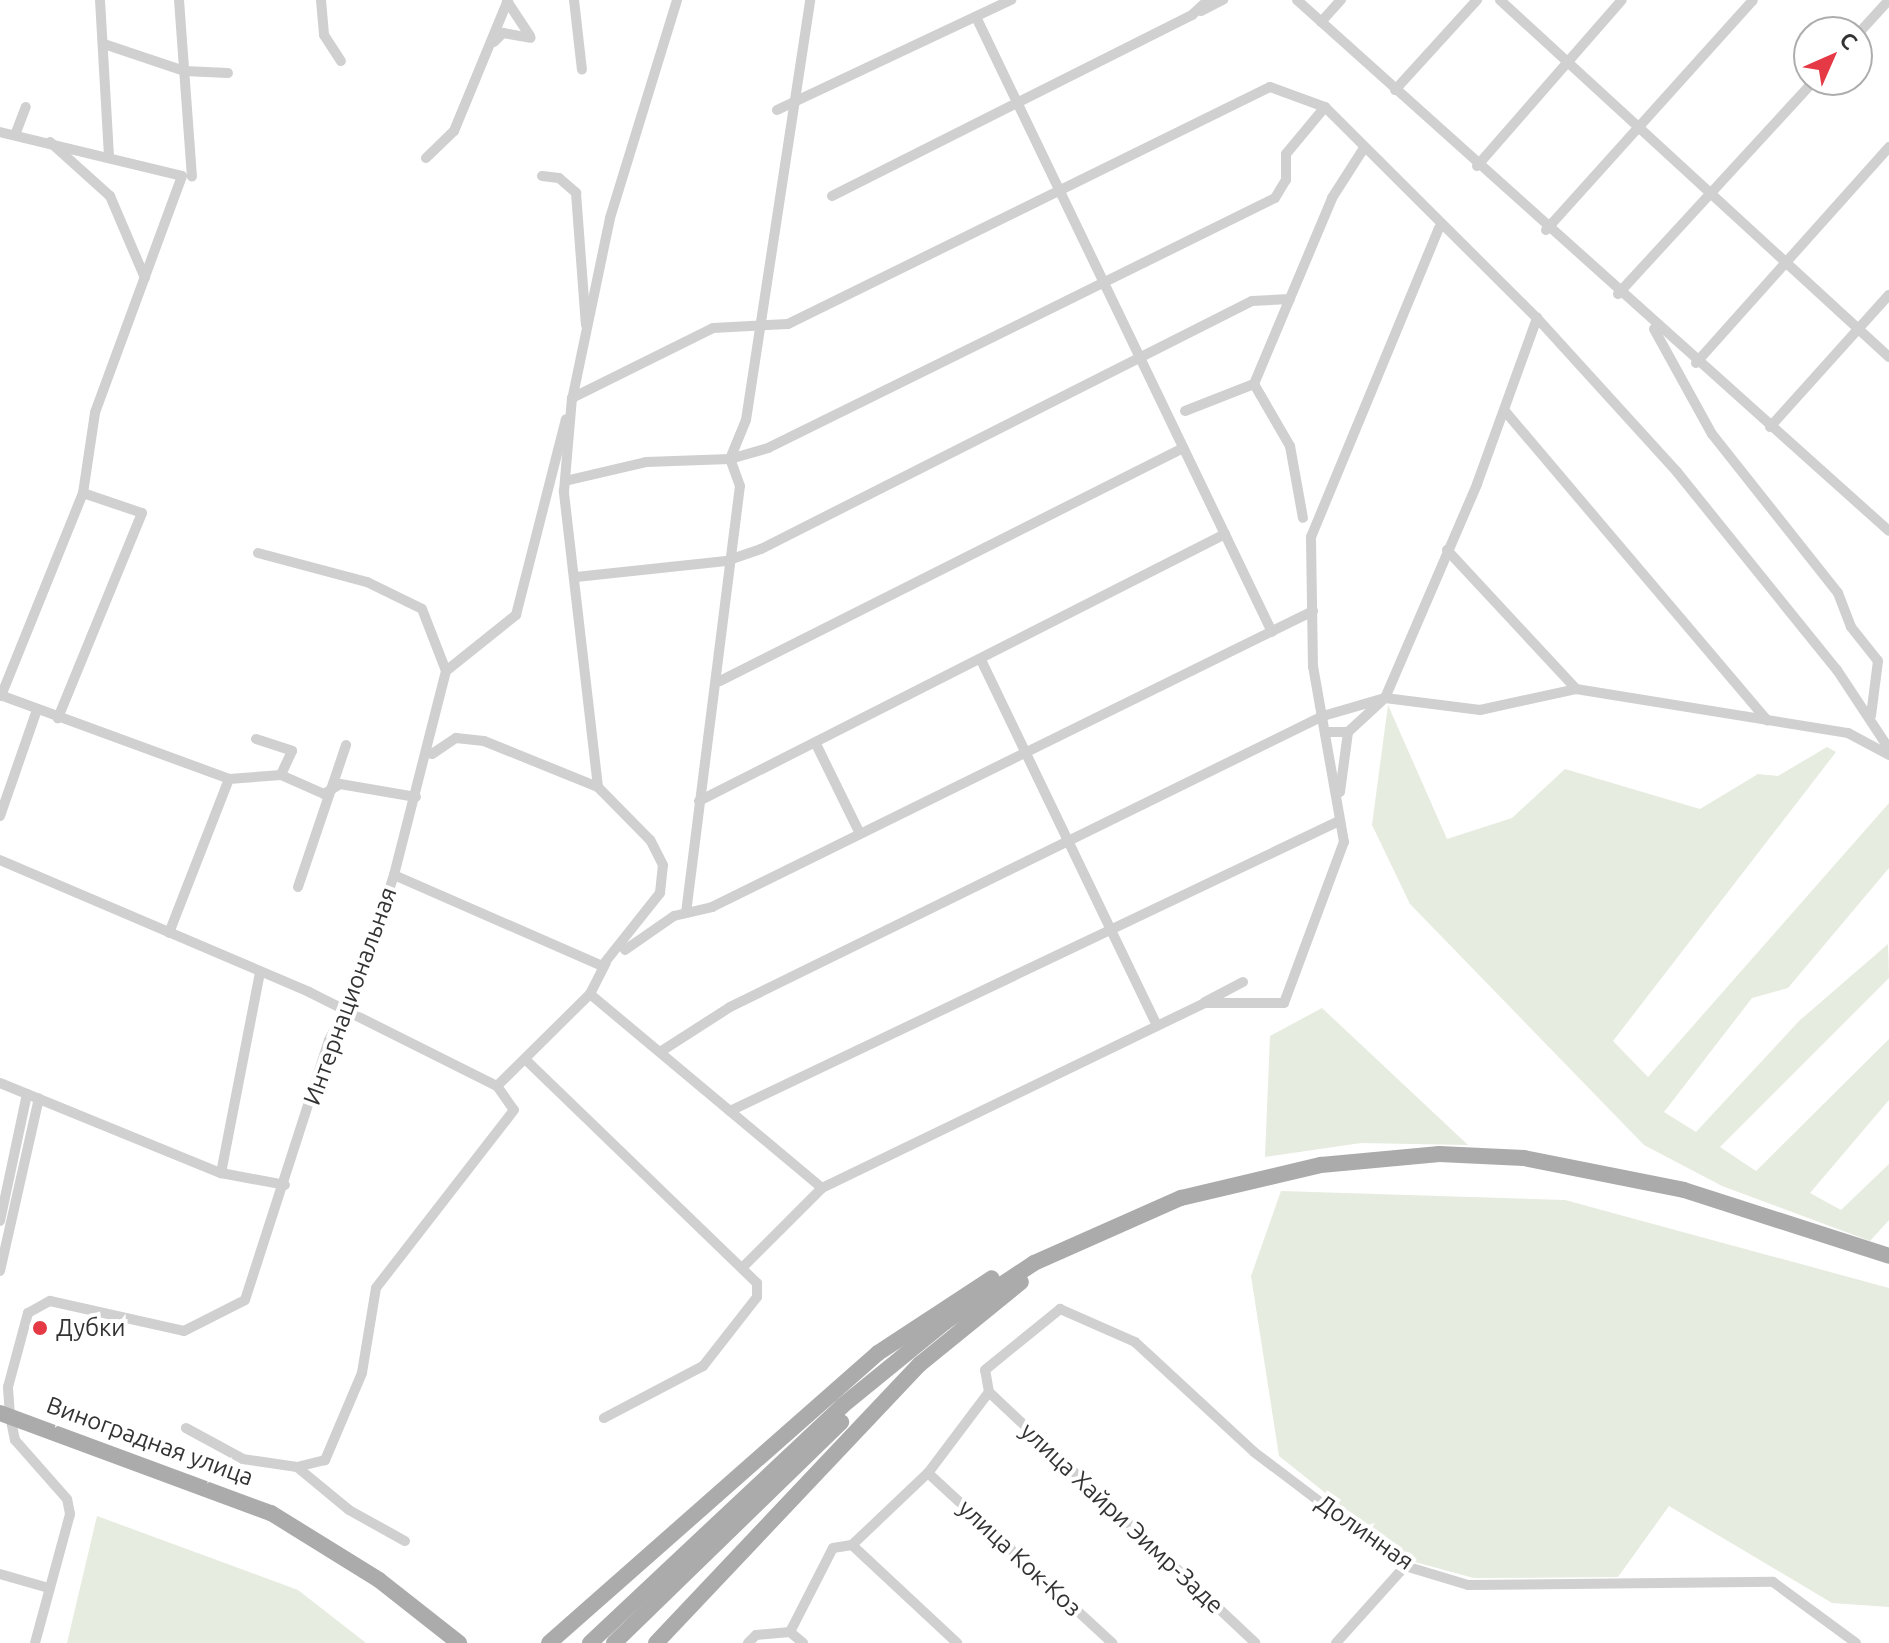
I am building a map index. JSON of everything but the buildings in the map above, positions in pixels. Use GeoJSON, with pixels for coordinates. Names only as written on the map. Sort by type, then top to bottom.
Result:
{"type":"FeatureCollection","features":[{"type":"Feature","properties":{"kind":"main road"},"geometry":{"type":"LineString","coordinates":[[549,1643],[878,1353],[966,1291],[1070,1244],[1229,1184],[1321,1165],[1439,1154],[1585,1166],[1889,1256]]}},
{"type":"Feature","properties":{"kind":"main road"},"geometry":{"type":"LineString","coordinates":[[592,1641],[900,1359],[967,1305],[1070,1244]]}},
{"type":"Feature","properties":{"kind":"main road"},"geometry":{"type":"LineString","coordinates":[[656,1643],[920,1364],[1070,1244]]}},
{"type":"Feature","properties":{"kind":"main road"},"geometry":{"type":"LineString","coordinates":[[614,1643],[900,1359]]}},
{"type":"Feature","properties":{"kind":"main road","name":"Виноградная улица"},"geometry":{"type":"LineString","coordinates":[[5,1415],[202,1482],[322,1542],[456,1641]]}},
{"type":"Feature","properties":{"kind":"street"},"geometry":{"type":"LineString","coordinates":[[100,0],[109,156]]}},
{"type":"Feature","properties":{"kind":"street"},"geometry":{"type":"LineString","coordinates":[[179,0],[192,177]]}},
{"type":"Feature","properties":{"kind":"street"},"geometry":{"type":"LineString","coordinates":[[321,0],[324,35],[341,61]]}},
{"type":"Feature","properties":{"kind":"street"},"geometry":{"type":"LineString","coordinates":[[426,158],[454,131],[508,0]]}},
{"type":"Feature","properties":{"kind":"street"},"geometry":{"type":"LineString","coordinates":[[488,47],[503,33],[531,38],[508,0]]}},
{"type":"Feature","properties":{"kind":"street"},"geometry":{"type":"LineString","coordinates":[[574,0],[582,70]]}},
{"type":"Feature","properties":{"kind":"street"},"geometry":{"type":"LineString","coordinates":[[258,553],[367,582],[422,609],[446,671],[516,615],[572,398],[610,218],[677,0]]}},
{"type":"Feature","properties":{"kind":"street"},"geometry":{"type":"LineString","coordinates":[[686,913],[699,801],[720,681],[726,561],[740,486],[730,459],[746,420],[757,326],[810,0]]}},
{"type":"Feature","properties":{"kind":"street"},"geometry":{"type":"LineString","coordinates":[[777,110],[977,19],[1011,0]]}},
{"type":"Feature","properties":{"kind":"street"},"geometry":{"type":"LineString","coordinates":[[1192,15],[1208,0]]}},
{"type":"Feature","properties":{"kind":"street"},"geometry":{"type":"LineString","coordinates":[[832,196],[1223,0]]}},
{"type":"Feature","properties":{"kind":"street"},"geometry":{"type":"LineString","coordinates":[[1297,0],[1546,230],[1889,531]]}},
{"type":"Feature","properties":{"kind":"street"},"geometry":{"type":"LineString","coordinates":[[1321,22],[1341,0]]}},
{"type":"Feature","properties":{"kind":"street"},"geometry":{"type":"LineString","coordinates":[[1395,90],[1477,0]]}},
{"type":"Feature","properties":{"kind":"street"},"geometry":{"type":"LineString","coordinates":[[1500,0],[1642,124],[1889,357]]}},
{"type":"Feature","properties":{"kind":"street"},"geometry":{"type":"LineString","coordinates":[[1477,166],[1622,0]]}},
{"type":"Feature","properties":{"kind":"street"},"geometry":{"type":"LineString","coordinates":[[1546,230],[1753,0]]}},
{"type":"Feature","properties":{"kind":"street"},"geometry":{"type":"LineString","coordinates":[[977,19],[1272,632]]}},
{"type":"Feature","properties":{"kind":"street"},"geometry":{"type":"LineString","coordinates":[[104,44],[184,71],[228,73]]}},
{"type":"Feature","properties":{"kind":"street"},"geometry":{"type":"LineString","coordinates":[[572,398],[713,328],[788,324],[1270,87],[1325,107],[1439,228],[1537,318],[1677,472],[1871,716],[1889,752]]}},
{"type":"Feature","properties":{"kind":"street"},"geometry":{"type":"LineString","coordinates":[[1618,294],[1800,96]]}},
{"type":"Feature","properties":{"kind":"street"},"geometry":{"type":"LineString","coordinates":[[15,135],[26,107]]}},
{"type":"Feature","properties":{"kind":"street"},"geometry":{"type":"LineString","coordinates":[[565,481],[646,462],[730,459],[768,448],[1275,198],[1286,180],[1286,154],[1325,107]]}},
{"type":"Feature","properties":{"kind":"street"},"geometry":{"type":"LineString","coordinates":[[0,132],[48,140],[182,176],[95,413],[83,493],[1,696],[229,779],[281,775],[324,794]]}},
{"type":"Feature","properties":{"kind":"street"},"geometry":{"type":"LineString","coordinates":[[48,140],[110,196],[145,278]]}},
{"type":"Feature","properties":{"kind":"street"},"geometry":{"type":"LineString","coordinates":[[1696,363],[1889,147]]}},
{"type":"Feature","properties":{"kind":"street"},"geometry":{"type":"LineString","coordinates":[[1185,411],[1254,384],[1332,198],[1364,148]]}},
{"type":"Feature","properties":{"kind":"street"},"geometry":{"type":"LineString","coordinates":[[542,176],[559,178],[576,193],[587,328]]}},
{"type":"Feature","properties":{"kind":"street"},"geometry":{"type":"LineString","coordinates":[[1204,1003],[1284,1003],[1344,842],[1337,822],[1323,716],[1313,611],[1311,537],[1439,228]]}},
{"type":"Feature","properties":{"kind":"street"},"geometry":{"type":"LineString","coordinates":[[1770,427],[1889,295]]}},
{"type":"Feature","properties":{"kind":"street"},"geometry":{"type":"LineString","coordinates":[[576,577],[726,561],[1141,361],[1252,301],[1290,299]]}},
{"type":"Feature","properties":{"kind":"street"},"geometry":{"type":"LineString","coordinates":[[1337,822],[1348,732],[1385,698],[1504,410],[1537,318]]}},
{"type":"Feature","properties":{"kind":"street"},"geometry":{"type":"LineString","coordinates":[[1651,323],[1712,434],[1838,593],[1851,627],[1878,661],[1871,716]]}},
{"type":"Feature","properties":{"kind":"street"},"geometry":{"type":"LineString","coordinates":[[1254,384],[1290,446],[1303,518]]}},
{"type":"Feature","properties":{"kind":"street"},"geometry":{"type":"LineString","coordinates":[[572,398],[565,481],[598,787]]}},
{"type":"Feature","properties":{"kind":"street"},"geometry":{"type":"LineString","coordinates":[[1504,410],[1767,720]]}},
{"type":"Feature","properties":{"kind":"street"},"geometry":{"type":"LineString","coordinates":[[720,681],[1183,448]]}},
{"type":"Feature","properties":{"kind":"street"},"geometry":{"type":"LineString","coordinates":[[58,718],[142,513],[83,493]]}},
{"type":"Feature","properties":{"kind":"street"},"geometry":{"type":"LineString","coordinates":[[699,801],[982,662],[1225,534]]}},
{"type":"Feature","properties":{"kind":"street"},"geometry":{"type":"LineString","coordinates":[[1447,550],[1576,689]]}},
{"type":"Feature","properties":{"kind":"street"},"geometry":{"type":"LineString","coordinates":[[602,966],[686,913],[860,834],[1313,611]]}},
{"type":"Feature","properties":{"kind":"street"},"geometry":{"type":"LineString","coordinates":[[982,662],[1157,1025]]}},
{"type":"Feature","properties":{"kind":"street","name":"Интернациональная"},"geometry":{"type":"LineString","coordinates":[[5,1415],[8,1387],[35,1304],[78,1306],[184,1331],[245,1300],[342,1009],[358,985],[394,875],[440,714],[446,671]]}},
{"type":"Feature","properties":{"kind":"street"},"geometry":{"type":"LineString","coordinates":[[1875,686],[1889,679]]}},
{"type":"Feature","properties":{"kind":"street"},"geometry":{"type":"LineString","coordinates":[[660,1052],[730,1007],[1323,716],[1385,698],[1480,710],[1576,689],[1848,733],[1889,752]]}},
{"type":"Feature","properties":{"kind":"street"},"geometry":{"type":"LineString","coordinates":[[0,816],[37,710]]}},
{"type":"Feature","properties":{"kind":"street"},"geometry":{"type":"LineString","coordinates":[[1326,732],[1348,732]]}},
{"type":"Feature","properties":{"kind":"street"},"geometry":{"type":"LineString","coordinates":[[427,760],[456,738],[484,741],[598,787],[650,840],[663,865],[660,893],[602,966],[590,994],[527,1061],[497,1086]]}},
{"type":"Feature","properties":{"kind":"street"},"geometry":{"type":"LineString","coordinates":[[256,739],[292,751],[281,775]]}},
{"type":"Feature","properties":{"kind":"street"},"geometry":{"type":"LineString","coordinates":[[816,744],[860,834]]}},
{"type":"Feature","properties":{"kind":"street"},"geometry":{"type":"LineString","coordinates":[[298,887],[324,794],[346,745]]}},
{"type":"Feature","properties":{"kind":"street"},"geometry":{"type":"LineString","coordinates":[[169,933],[229,779]]}},
{"type":"Feature","properties":{"kind":"street"},"geometry":{"type":"LineString","coordinates":[[324,794],[340,784],[416,797]]}},
{"type":"Feature","properties":{"kind":"street"},"geometry":{"type":"LineString","coordinates":[[730,1111],[1337,822]]}},
{"type":"Feature","properties":{"kind":"street"},"geometry":{"type":"LineString","coordinates":[[0,860],[342,1009],[497,1086],[514,1110],[507,1125],[376,1288],[362,1373],[335,1444],[325,1460],[297,1467],[243,1459],[186,1428]]}},
{"type":"Feature","properties":{"kind":"street"},"geometry":{"type":"LineString","coordinates":[[394,875],[602,966]]}},
{"type":"Feature","properties":{"kind":"street"},"geometry":{"type":"LineString","coordinates":[[221,1173],[260,972]]}},
{"type":"Feature","properties":{"kind":"street"},"geometry":{"type":"LineString","coordinates":[[742,1268],[822,1188],[1243,982]]}},
{"type":"Feature","properties":{"kind":"street"},"geometry":{"type":"LineString","coordinates":[[590,994],[822,1188]]}},
{"type":"Feature","properties":{"kind":"street"},"geometry":{"type":"LineString","coordinates":[[527,1061],[757,1283],[757,1297],[703,1366],[604,1418]]}},
{"type":"Feature","properties":{"kind":"street"},"geometry":{"type":"LineString","coordinates":[[0,1083],[221,1173],[285,1185]]}},
{"type":"Feature","properties":{"kind":"street"},"geometry":{"type":"LineString","coordinates":[[0,1221],[27,1094]]}},
{"type":"Feature","properties":{"kind":"street"},"geometry":{"type":"LineString","coordinates":[[0,1271],[39,1098]]}},
{"type":"Feature","properties":{"kind":"street","name":"Долинная"},"geometry":{"type":"LineString","coordinates":[[989,1392],[985,1370],[1060,1309],[1135,1342],[1254,1452],[1405,1566],[1468,1585],[1773,1582],[1856,1643]]}},
{"type":"Feature","properties":{"kind":"street"},"geometry":{"type":"LineString","coordinates":[[790,1632],[833,1548],[852,1545],[928,1473],[989,1392]]}},
{"type":"Feature","properties":{"kind":"street","name":"улица Хайри Эимр-Заде"},"geometry":{"type":"LineString","coordinates":[[989,1392],[1255,1643]]}},
{"type":"Feature","properties":{"kind":"street"},"geometry":{"type":"LineString","coordinates":[[5,1415],[15,1440],[67,1499],[70,1514],[45,1587],[35,1643]]}},
{"type":"Feature","properties":{"kind":"street"},"geometry":{"type":"LineString","coordinates":[[297,1467],[349,1510],[405,1541]]}},
{"type":"Feature","properties":{"kind":"street","name":"улица Кок-Коз"},"geometry":{"type":"LineString","coordinates":[[928,1473],[1112,1643]]}},
{"type":"Feature","properties":{"kind":"street"},"geometry":{"type":"LineString","coordinates":[[852,1545],[957,1643]]}},
{"type":"Feature","properties":{"kind":"street"},"geometry":{"type":"LineString","coordinates":[[1336,1643],[1405,1566]]}},
{"type":"Feature","properties":{"kind":"street"},"geometry":{"type":"LineString","coordinates":[[0,1574],[45,1587]]}},
{"type":"Feature","properties":{"kind":"street"},"geometry":{"type":"LineString","coordinates":[[748,1643],[772,1630],[790,1632],[803,1643]]}},
{"type":"Feature","properties":{"kind":"shaded area"},"geometry":{"type":"Polygon","coordinates":[[[1388,705],[1447,839],[1512,818],[1565,769],[1700,809],[1758,774],[1778,776],[1827,747],[1836,752],[1613,1041],[1648,1077],[1889,803],[1889,868],[1788,988],[1752,998],[1664,1112],[1696,1132],[1799,1021],[1888,944],[1889,978],[1720,1147],[1756,1171],[1889,1039],[1889,1100],[1810,1193],[1841,1210],[1889,1164],[1889,1220],[1870,1241],[1722,1186],[1644,1145],[1410,904],[1372,825],[1388,705]]]}},
{"type":"Feature","properties":{"kind":"shaded area"},"geometry":{"type":"Polygon","coordinates":[[[1322,1008],[1468,1145],[1361,1143],[1265,1157],[1270,1036],[1322,1008]]]}},
{"type":"Feature","properties":{"kind":"shaded area"},"geometry":{"type":"Polygon","coordinates":[[[1281,1191],[1565,1200],[1889,1288],[1889,1607],[1832,1603],[1669,1506],[1618,1577],[1474,1578],[1411,1561],[1279,1456],[1251,1276],[1281,1191]]]}},
{"type":"Feature","properties":{"kind":"shaded area"},"geometry":{"type":"Polygon","coordinates":[[[97,1516],[298,1590],[366,1643],[67,1643],[97,1516]]]}},
{"type":"Feature","properties":{"kind":"place","name":"Дубки"},"geometry":{"type":"Point","coordinates":[40,1328]}}]}
